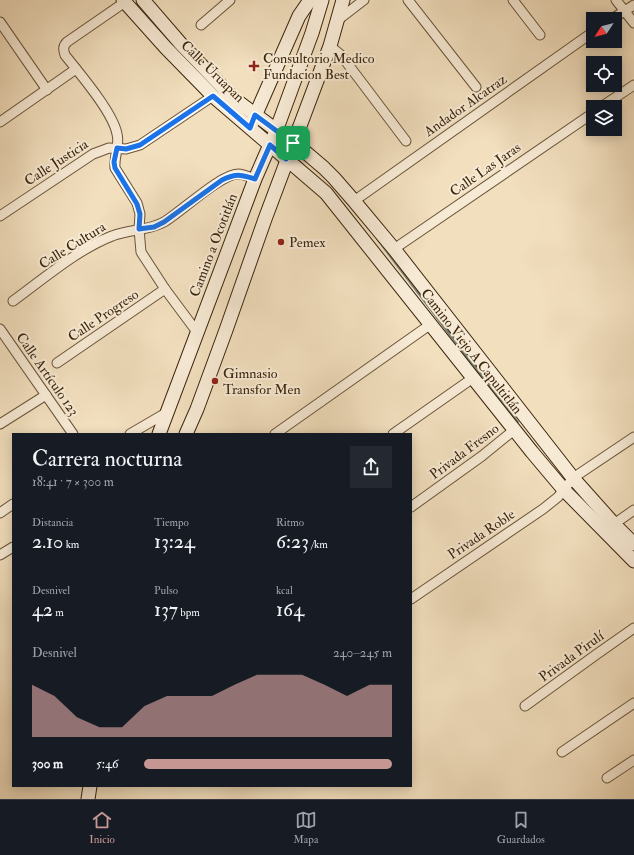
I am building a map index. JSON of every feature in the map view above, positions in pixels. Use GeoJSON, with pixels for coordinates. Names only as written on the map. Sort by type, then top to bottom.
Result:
{"type":"FeatureCollection","features":[{"type":"Feature","properties":{"kind":"main road","name":"Calle Uruapan"},"geometry":{"type":"LineString","coordinates":[[143,0],[181,44],[242,106],[293,143]]}},
{"type":"Feature","properties":{"kind":"main road"},"geometry":{"type":"LineString","coordinates":[[250,128],[299,16],[310,0]]}},
{"type":"Feature","properties":{"kind":"main road","name":"Camino a Ocotitlán"},"geometry":{"type":"LineString","coordinates":[[159,433],[255,179],[276,131],[312,33],[322,0]]}},
{"type":"Feature","properties":{"kind":"main road"},"geometry":{"type":"LineString","coordinates":[[186,433],[197,409],[226,330],[286,159],[330,46],[343,0]]}},
{"type":"Feature","properties":{"kind":"main road","name":"Calle Uruapan"},"geometry":{"type":"LineString","coordinates":[[124,1],[166,48],[213,96],[286,159]]}},
{"type":"Feature","properties":{"kind":"main road","name":"Camino Viejo A Capultitlán"},"geometry":{"type":"LineString","coordinates":[[293,143],[324,168],[354,201],[394,249],[573,478],[634,544]]}},
{"type":"Feature","properties":{"kind":"main road","name":"Camino Viejo A Capultitlán"},"geometry":{"type":"LineString","coordinates":[[286,159],[326,193],[514,430],[564,490],[634,561]]}},
{"type":"Feature","properties":{"kind":"main road"},"geometry":{"type":"LineString","coordinates":[[88,799],[90,787]]}},
{"type":"Feature","properties":{"kind":"street"},"geometry":{"type":"LineString","coordinates":[[201,25],[230,0]]}},
{"type":"Feature","properties":{"kind":"street"},"geometry":{"type":"LineString","coordinates":[[338,20],[364,0]]}},
{"type":"Feature","properties":{"kind":"street"},"geometry":{"type":"LineString","coordinates":[[408,0],[476,87]]}},
{"type":"Feature","properties":{"kind":"street"},"geometry":{"type":"LineString","coordinates":[[513,0],[540,35]]}},
{"type":"Feature","properties":{"kind":"street"},"geometry":{"type":"LineString","coordinates":[[616,0],[634,23]]}},
{"type":"Feature","properties":{"kind":"street"},"geometry":{"type":"LineString","coordinates":[[124,1],[65,44],[63,48],[65,55],[109,113],[115,125],[118,135],[114,162],[115,168],[137,204],[140,214],[139,229],[141,252],[165,290],[197,332]]}},
{"type":"Feature","properties":{"kind":"street"},"geometry":{"type":"LineString","coordinates":[[624,11],[634,5]]}},
{"type":"Feature","properties":{"kind":"street"},"geometry":{"type":"LineString","coordinates":[[1,25],[47,90]]}},
{"type":"Feature","properties":{"kind":"street","name":"Andador Alcatraz"},"geometry":{"type":"LineString","coordinates":[[354,201],[586,37]]}},
{"type":"Feature","properties":{"kind":"street"},"geometry":{"type":"LineString","coordinates":[[330,46],[341,55],[406,141]]}},
{"type":"Feature","properties":{"kind":"street"},"geometry":{"type":"LineString","coordinates":[[0,122],[76,70]]}},
{"type":"Feature","properties":{"kind":"street"},"geometry":{"type":"LineString","coordinates":[[612,100],[634,85]]}},
{"type":"Feature","properties":{"kind":"street","name":"Calle Justicia"},"geometry":{"type":"LineString","coordinates":[[0,216],[93,154],[109,148],[126,149],[140,145],[213,96]]}},
{"type":"Feature","properties":{"kind":"street","name":"Calle Las Jaras"},"geometry":{"type":"LineString","coordinates":[[394,249],[586,118]]}},
{"type":"Feature","properties":{"kind":"street","name":"Calle Cultura"},"geometry":{"type":"LineString","coordinates":[[13,301],[79,253],[99,242],[122,232],[154,227],[164,222],[222,180],[232,175],[240,174],[255,179]]}},
{"type":"Feature","properties":{"kind":"street","name":"Calle Progreso"},"geometry":{"type":"LineString","coordinates":[[57,363],[165,290]]}},
{"type":"Feature","properties":{"kind":"street"},"geometry":{"type":"LineString","coordinates":[[276,433],[431,324]]}},
{"type":"Feature","properties":{"kind":"street","name":"Calle Artículo 123"},"geometry":{"type":"LineString","coordinates":[[1,333],[72,433]]}},
{"type":"Feature","properties":{"kind":"street"},"geometry":{"type":"LineString","coordinates":[[394,433],[473,378]]}},
{"type":"Feature","properties":{"kind":"street"},"geometry":{"type":"LineString","coordinates":[[0,424],[46,395]]}},
{"type":"Feature","properties":{"kind":"street"},"geometry":{"type":"LineString","coordinates":[[132,433],[166,413]]}},
{"type":"Feature","properties":{"kind":"street","name":"Privada Fresno"},"geometry":{"type":"LineString","coordinates":[[412,506],[482,456],[514,430]]}},
{"type":"Feature","properties":{"kind":"street","name":"Privada Roble"},"geometry":{"type":"LineString","coordinates":[[412,598],[544,509],[558,497],[573,478],[634,437]]}},
{"type":"Feature","properties":{"kind":"street"},"geometry":{"type":"LineString","coordinates":[[0,513],[12,505]]}},
{"type":"Feature","properties":{"kind":"street"},"geometry":{"type":"LineString","coordinates":[[614,524],[634,510]]}},
{"type":"Feature","properties":{"kind":"street"},"geometry":{"type":"LineString","coordinates":[[0,555],[12,548]]}},
{"type":"Feature","properties":{"kind":"street","name":"Privada Pirulí"},"geometry":{"type":"LineString","coordinates":[[525,706],[634,628]]}},
{"type":"Feature","properties":{"kind":"street"},"geometry":{"type":"LineString","coordinates":[[562,752],[634,702]]}},
{"type":"Feature","properties":{"kind":"street"},"geometry":{"type":"LineString","coordinates":[[607,778],[634,760]]}},
{"type":"Feature","properties":{"kind":"waterway"},"geometry":{"type":"LineString","coordinates":[[378,239],[517,422]]}},
{"type":"Feature","properties":{"kind":"place","name":"Consultorio Medico Fundacion Best"},"geometry":{"type":"Point","coordinates":[254,66]}},
{"type":"Feature","properties":{"kind":"place","name":"Pemex"},"geometry":{"type":"Point","coordinates":[281,242]}},
{"type":"Feature","properties":{"kind":"place","name":"Gimnasio Transfor Men"},"geometry":{"type":"Point","coordinates":[215,381]}},
{"type":"Feature","properties":{"kind":"route"},"geometry":{"type":"LineString","coordinates":[[213,96],[250,128],[255,115],[293,143],[286,159],[270,145],[255,179],[240,174],[232,175],[222,180],[164,222],[154,227],[139,229],[139,209],[117,172],[114,162],[117,148],[132,148],[150,140],[213,96]]}}]}
